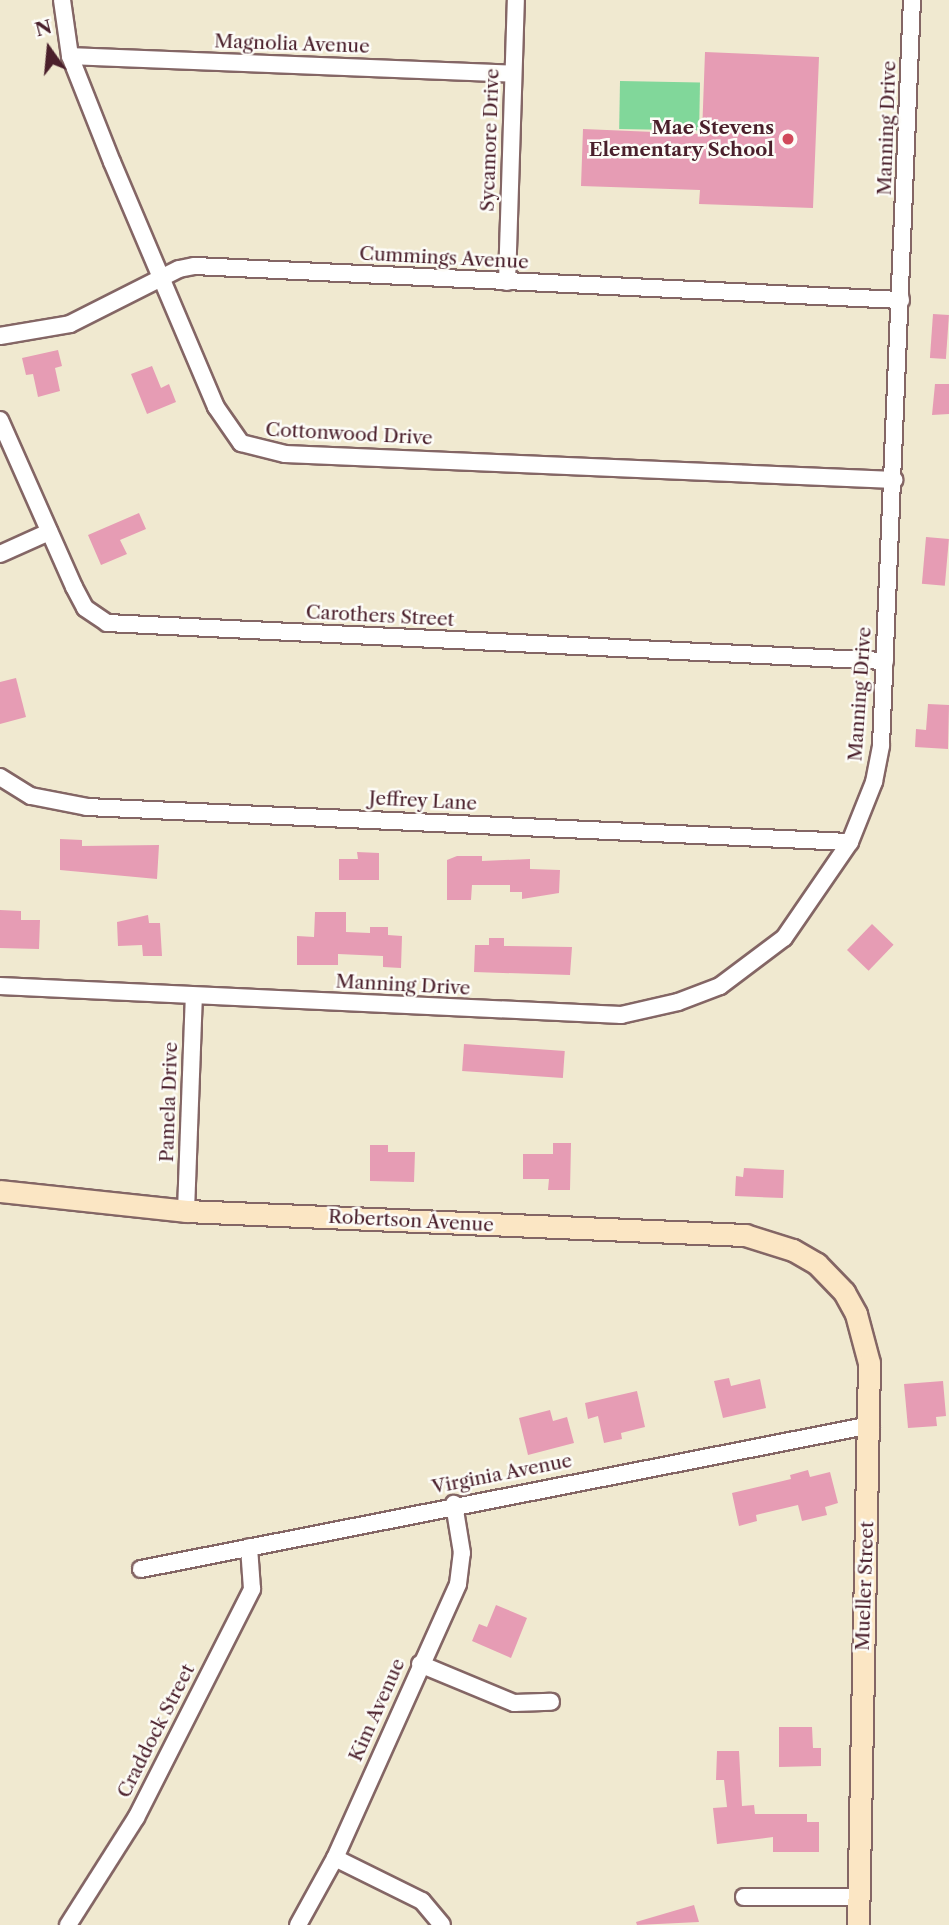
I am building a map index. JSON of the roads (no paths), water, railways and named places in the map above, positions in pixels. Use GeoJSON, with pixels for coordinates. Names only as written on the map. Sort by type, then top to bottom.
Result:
{"type":"FeatureCollection","features":[{"type":"Feature","properties":{"kind":"street","name":"Cottonwood Drive"},"geometry":{"type":"LineString","coordinates":[[62,0],[70,56],[161,277],[223,422],[252,449],[894,480]]}},
{"type":"Feature","properties":{"kind":"street","name":"Sycamore Drive"},"geometry":{"type":"LineString","coordinates":[[507,282],[516,0]]}},
{"type":"Feature","properties":{"kind":"street","name":"Manning Drive"},"geometry":{"type":"LineString","coordinates":[[0,986],[621,1015],[650,1010],[720,986],[762,958],[800,918],[850,842],[874,782],[885,661],[894,480],[912,0]]}},
{"type":"Feature","properties":{"kind":"street","name":"Magnolia Avenue"},"geometry":{"type":"LineString","coordinates":[[70,56],[513,74]]}},
{"type":"Feature","properties":{"kind":"street","name":"Cummings Avenue"},"geometry":{"type":"LineString","coordinates":[[0,336],[70,324],[161,277],[195,267],[901,300]]}},
{"type":"Feature","properties":{"kind":"street","name":"Carothers Street"},"geometry":{"type":"LineString","coordinates":[[0,420],[85,608],[107,623],[127,627],[885,661]]}},
{"type":"Feature","properties":{"kind":"street"},"geometry":{"type":"LineString","coordinates":[[0,554],[49,532]]}},
{"type":"Feature","properties":{"kind":"street","name":"Jeffrey Lane"},"geometry":{"type":"LineString","coordinates":[[0,777],[30,796],[87,807],[850,842]]}},
{"type":"Feature","properties":{"kind":"street","name":"Pamela Drive"},"geometry":{"type":"LineString","coordinates":[[186,1210],[194,996]]}},
{"type":"Feature","properties":{"kind":"street","name":"Robertson Avenue"},"geometry":{"type":"LineString","coordinates":[[0,1191],[186,1210],[745,1235],[793,1250],[817,1264]]}},
{"type":"Feature","properties":{"kind":"street","name":"Mueller Street"},"geometry":{"type":"LineString","coordinates":[[817,1264],[844,1292],[864,1333],[871,1424],[858,1925]]}},
{"type":"Feature","properties":{"kind":"street","name":"Virginia Avenue"},"geometry":{"type":"LineString","coordinates":[[141,1569],[454,1504],[871,1424]]}},
{"type":"Feature","properties":{"kind":"street","name":"Kim Avenue"},"geometry":{"type":"LineString","coordinates":[[298,1925],[335,1858],[461,1571],[454,1504]]}},
{"type":"Feature","properties":{"kind":"street","name":"Craddock Street"},"geometry":{"type":"LineString","coordinates":[[68,1925],[135,1818],[252,1589],[249,1547]]}},
{"type":"Feature","properties":{"kind":"street"},"geometry":{"type":"LineString","coordinates":[[420,1664],[514,1703],[551,1702]]}},
{"type":"Feature","properties":{"kind":"street"},"geometry":{"type":"LineString","coordinates":[[335,1858],[422,1901],[442,1925]]}},
{"type":"Feature","properties":{"kind":"street"},"geometry":{"type":"LineString","coordinates":[[744,1897],[858,1897]]}},
{"type":"Feature","properties":{"kind":"place","name":"Mae Stevens Elementary School"},"geometry":{"type":"Point","coordinates":[788,139]}}]}
